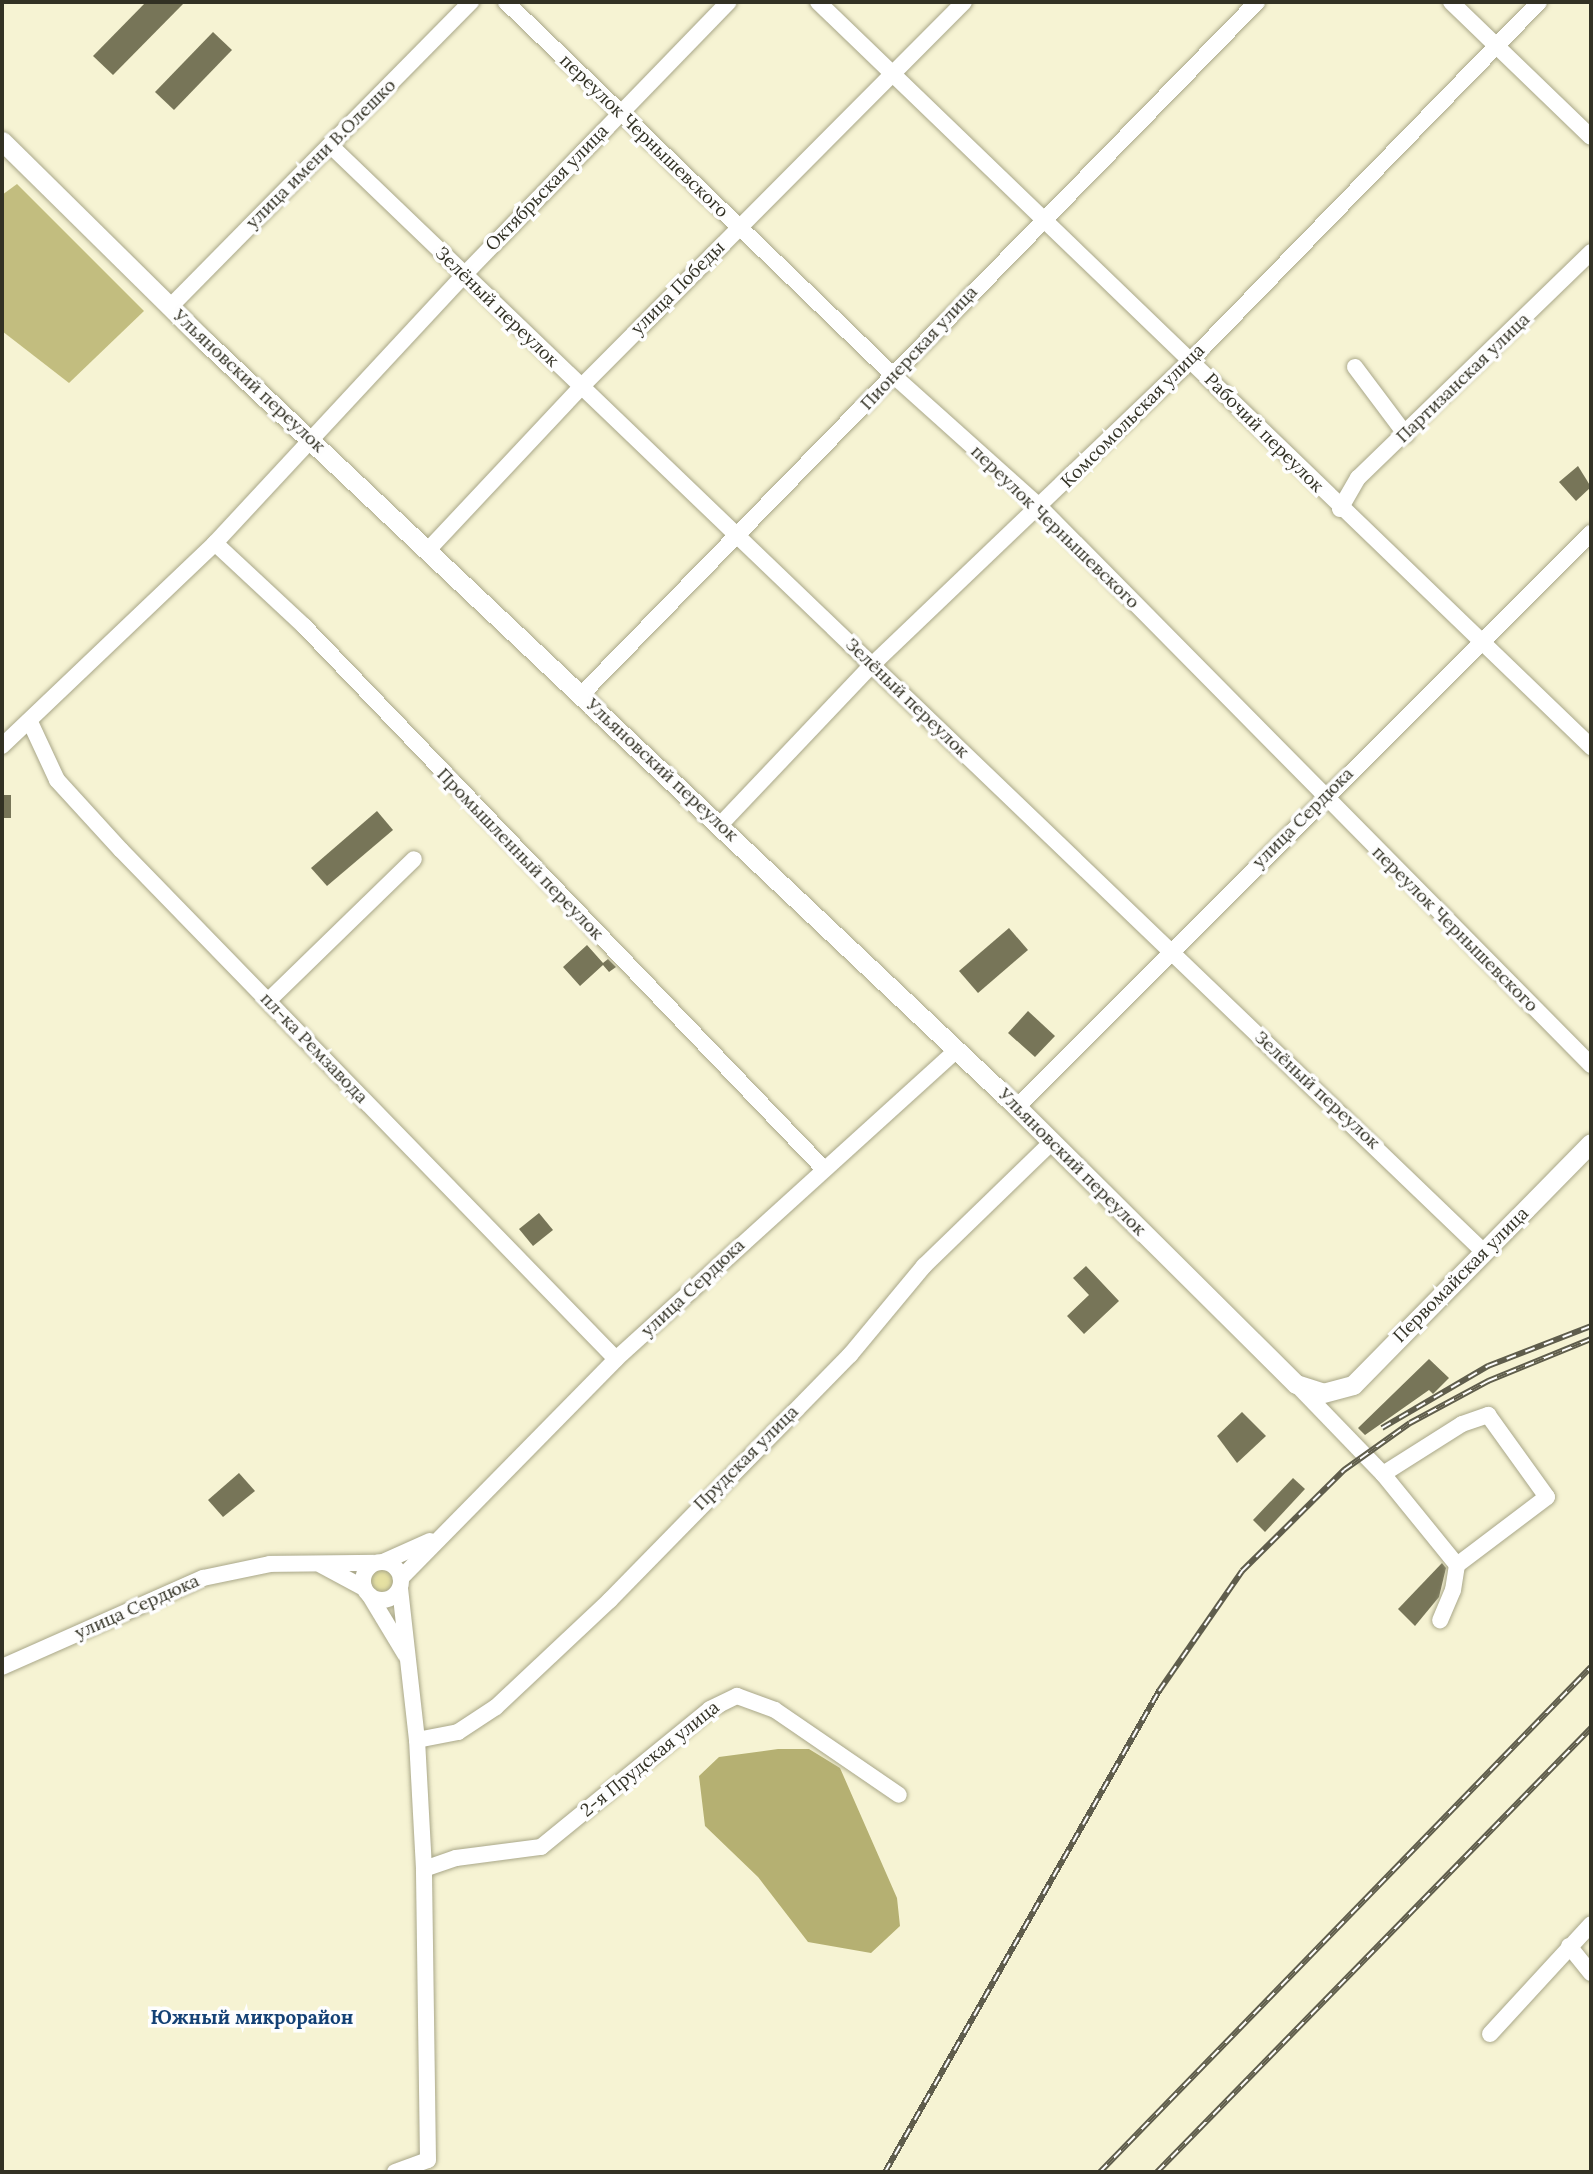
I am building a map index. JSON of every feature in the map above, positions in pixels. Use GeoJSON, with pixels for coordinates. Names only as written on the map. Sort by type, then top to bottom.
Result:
{"type":"FeatureCollection","features":[{"type":"Feature","properties":{"kind":"main road","name":"Ульяновский переулок"},"geometry":{"type":"LineString","coordinates":[[2,141],[170,307],[721,824],[1017,1107],[1296,1384],[1324,1393]]}},
{"type":"Feature","properties":{"kind":"main road","name":"Первомайская улица"},"geometry":{"type":"LineString","coordinates":[[1324,1393],[1353,1385],[1591,1143]]}},
{"type":"Feature","properties":{"kind":"street","name":"улица имени В.Олешко"},"geometry":{"type":"LineString","coordinates":[[170,307],[471,2]]}},
{"type":"Feature","properties":{"kind":"street","name":"переулок Чернышевского"},"geometry":{"type":"LineString","coordinates":[[506,2],[894,376],[1041,508],[1591,1065]]}},
{"type":"Feature","properties":{"kind":"street","name":"Октябрьская улица"},"geometry":{"type":"LineString","coordinates":[[2,746],[31,724],[215,543],[464,275],[729,2]]}},
{"type":"Feature","properties":{"kind":"street","name":"Рабочий переулок"},"geometry":{"type":"LineString","coordinates":[[818,2],[895,70],[1340,509],[1479,644],[1591,747]]}},
{"type":"Feature","properties":{"kind":"street","name":"улица Победы"},"geometry":{"type":"LineString","coordinates":[[428,550],[581,387],[964,2]]}},
{"type":"Feature","properties":{"kind":"street","name":"Пионерская улица"},"geometry":{"type":"LineString","coordinates":[[581,695],[739,537],[1043,216],[1257,2]]}},
{"type":"Feature","properties":{"kind":"street"},"geometry":{"type":"LineString","coordinates":[[1451,2],[1591,137]]}},
{"type":"Feature","properties":{"kind":"street","name":"Комсомольская улица"},"geometry":{"type":"LineString","coordinates":[[721,824],[872,664],[1041,508],[1191,360],[1539,2]]}},
{"type":"Feature","properties":{"kind":"street","name":"Зелёный переулок"},"geometry":{"type":"LineString","coordinates":[[330,145],[1485,1252]]}},
{"type":"Feature","properties":{"kind":"street","name":"Партизанская улица"},"geometry":{"type":"LineString","coordinates":[[1340,509],[1358,478],[1406,435],[1591,252]]}},
{"type":"Feature","properties":{"kind":"street"},"geometry":{"type":"LineString","coordinates":[[1355,367],[1406,435]]}},
{"type":"Feature","properties":{"kind":"street","name":"улица Сердюка"},"geometry":{"type":"LineString","coordinates":[[1017,1107],[1324,797],[1591,533]]}},
{"type":"Feature","properties":{"kind":"street","name":"Промышленный переулок"},"geometry":{"type":"LineString","coordinates":[[215,543],[304,626],[823,1168]]}},
{"type":"Feature","properties":{"kind":"street","name":"пл-ка Ремзавода"},"geometry":{"type":"LineString","coordinates":[[31,724],[57,780],[616,1359]]}},
{"type":"Feature","properties":{"kind":"street"},"geometry":{"type":"LineString","coordinates":[[269,1000],[414,859]]}},
{"type":"Feature","properties":{"kind":"street","name":"улица Сердюка"},"geometry":{"type":"LineString","coordinates":[[400,1583],[439,1537],[616,1359],[823,1168],[957,1050]]}},
{"type":"Feature","properties":{"kind":"street","name":"Прудская улица"},"geometry":{"type":"LineString","coordinates":[[417,1740],[458,1732],[496,1707],[610,1600],[850,1355],[924,1266],[1052,1142]]}},
{"type":"Feature","properties":{"kind":"street"},"geometry":{"type":"LineString","coordinates":[[1296,1384],[1382,1474],[1457,1565]]}},
{"type":"Feature","properties":{"kind":"street"},"geometry":{"type":"LineString","coordinates":[[1382,1474],[1462,1424],[1488,1415],[1547,1497],[1457,1565],[1440,1620]]}},
{"type":"Feature","properties":{"kind":"street"},"geometry":{"type":"LineString","coordinates":[[409,1661],[367,1592],[362,1577],[379,1562],[439,1537]]}},
{"type":"Feature","properties":{"kind":"street"},"geometry":{"type":"LineString","coordinates":[[379,1562],[400,1583],[417,1740],[424,1869],[428,2160],[395,2172]]}},
{"type":"Feature","properties":{"kind":"street","name":"улица Сердюка"},"geometry":{"type":"LineString","coordinates":[[2,1667],[202,1578],[270,1564],[379,1562]]}},
{"type":"Feature","properties":{"kind":"street"},"geometry":{"type":"LineString","coordinates":[[319,1563],[367,1592],[387,1599],[400,1583]]}},
{"type":"Feature","properties":{"kind":"street","name":"2-я Прудская улица"},"geometry":{"type":"LineString","coordinates":[[424,1869],[456,1858],[541,1847],[710,1709],[737,1696],[775,1710],[819,1736],[877,1785],[899,1795]]}},
{"type":"Feature","properties":{"kind":"street"},"geometry":{"type":"LineString","coordinates":[[1490,2034],[1591,1924]]}},
{"type":"Feature","properties":{"kind":"street"},"geometry":{"type":"LineString","coordinates":[[1569,1946],[1591,1973]]}},
{"type":"Feature","properties":{"kind":"shaded area"},"geometry":{"type":"Polygon","coordinates":[[[17,184],[144,311],[69,383],[2,331],[2,195],[17,184]]]}},
{"type":"Feature","properties":{"kind":"shaded area"},"geometry":{"type":"Polygon","coordinates":[[[381,1568],[390,1571],[393,1580],[390,1589],[381,1592],[372,1589],[369,1580],[372,1571],[381,1568]]]}},
{"type":"Feature","properties":{"kind":"shaded area"},"geometry":{"type":"Polygon","coordinates":[[[778,1749],[809,1749],[840,1768],[897,1898],[900,1926],[871,1953],[808,1942],[758,1877],[705,1826],[699,1776],[719,1757],[778,1749]]]}},
{"type":"Feature","properties":{"kind":"building"},"geometry":{"type":"Polygon","coordinates":[[[146,2],[185,2],[113,75],[93,56],[146,2]]]}},
{"type":"Feature","properties":{"kind":"building"},"geometry":{"type":"Polygon","coordinates":[[[213,32],[232,50],[174,110],[155,92],[213,32]]]}},
{"type":"Feature","properties":{"kind":"building"},"geometry":{"type":"Polygon","coordinates":[[[1578,466],[1591,487],[1576,501],[1559,482],[1578,466]]]}},
{"type":"Feature","properties":{"kind":"building"},"geometry":{"type":"Polygon","coordinates":[[[2,795],[11,795],[11,818],[2,818],[2,795]]]}},
{"type":"Feature","properties":{"kind":"building"},"geometry":{"type":"Polygon","coordinates":[[[377,811],[393,830],[327,886],[311,868],[377,811]]]}},
{"type":"Feature","properties":{"kind":"building"},"geometry":{"type":"Polygon","coordinates":[[[1009,928],[1028,950],[978,993],[959,971],[1009,928]]]}},
{"type":"Feature","properties":{"kind":"building"},"geometry":{"type":"Polygon","coordinates":[[[587,945],[603,963],[608,959],[616,967],[609,972],[603,965],[580,986],[563,967],[587,945]]]}},
{"type":"Feature","properties":{"kind":"building"},"geometry":{"type":"Polygon","coordinates":[[[1028,1011],[1055,1036],[1035,1057],[1008,1033],[1028,1011]]]}},
{"type":"Feature","properties":{"kind":"building"},"geometry":{"type":"Polygon","coordinates":[[[539,1213],[553,1230],[533,1246],[519,1229],[539,1213]]]}},
{"type":"Feature","properties":{"kind":"building"},"geometry":{"type":"Polygon","coordinates":[[[1086,1266],[1119,1301],[1084,1334],[1067,1316],[1089,1295],[1073,1278],[1086,1266]]]}},
{"type":"Feature","properties":{"kind":"building"},"geometry":{"type":"Polygon","coordinates":[[[1429,1359],[1449,1378],[1433,1394],[1429,1390],[1365,1435],[1358,1428],[1429,1359]]]}},
{"type":"Feature","properties":{"kind":"building"},"geometry":{"type":"Polygon","coordinates":[[[1242,1412],[1266,1436],[1237,1463],[1217,1436],[1242,1412]]]}},
{"type":"Feature","properties":{"kind":"building"},"geometry":{"type":"Polygon","coordinates":[[[239,1473],[255,1491],[223,1517],[208,1500],[239,1473]]]}},
{"type":"Feature","properties":{"kind":"building"},"geometry":{"type":"Polygon","coordinates":[[[1293,1478],[1305,1489],[1265,1532],[1253,1520],[1293,1478]]]}},
{"type":"Feature","properties":{"kind":"building"},"geometry":{"type":"Polygon","coordinates":[[[1442,1563],[1446,1568],[1439,1597],[1415,1626],[1398,1609],[1442,1563]]]}},
{"type":"Feature","properties":{"kind":"railway"},"geometry":{"type":"LineString","coordinates":[[1382,1428],[1488,1366],[1591,1326]]}},
{"type":"Feature","properties":{"kind":"railway"},"geometry":{"type":"LineString","coordinates":[[885,2172],[1159,1691],[1242,1571],[1344,1470],[1410,1423],[1488,1381],[1591,1339]]}},
{"type":"Feature","properties":{"kind":"railway"},"geometry":{"type":"LineString","coordinates":[[1100,2172],[1591,1667]]}},
{"type":"Feature","properties":{"kind":"railway"},"geometry":{"type":"LineString","coordinates":[[1157,2172],[1591,1728]]}},
{"type":"Feature","properties":{"kind":"district","name":"Южный микрорайон"},"geometry":{"type":"Point","coordinates":[252,2018]}}]}
